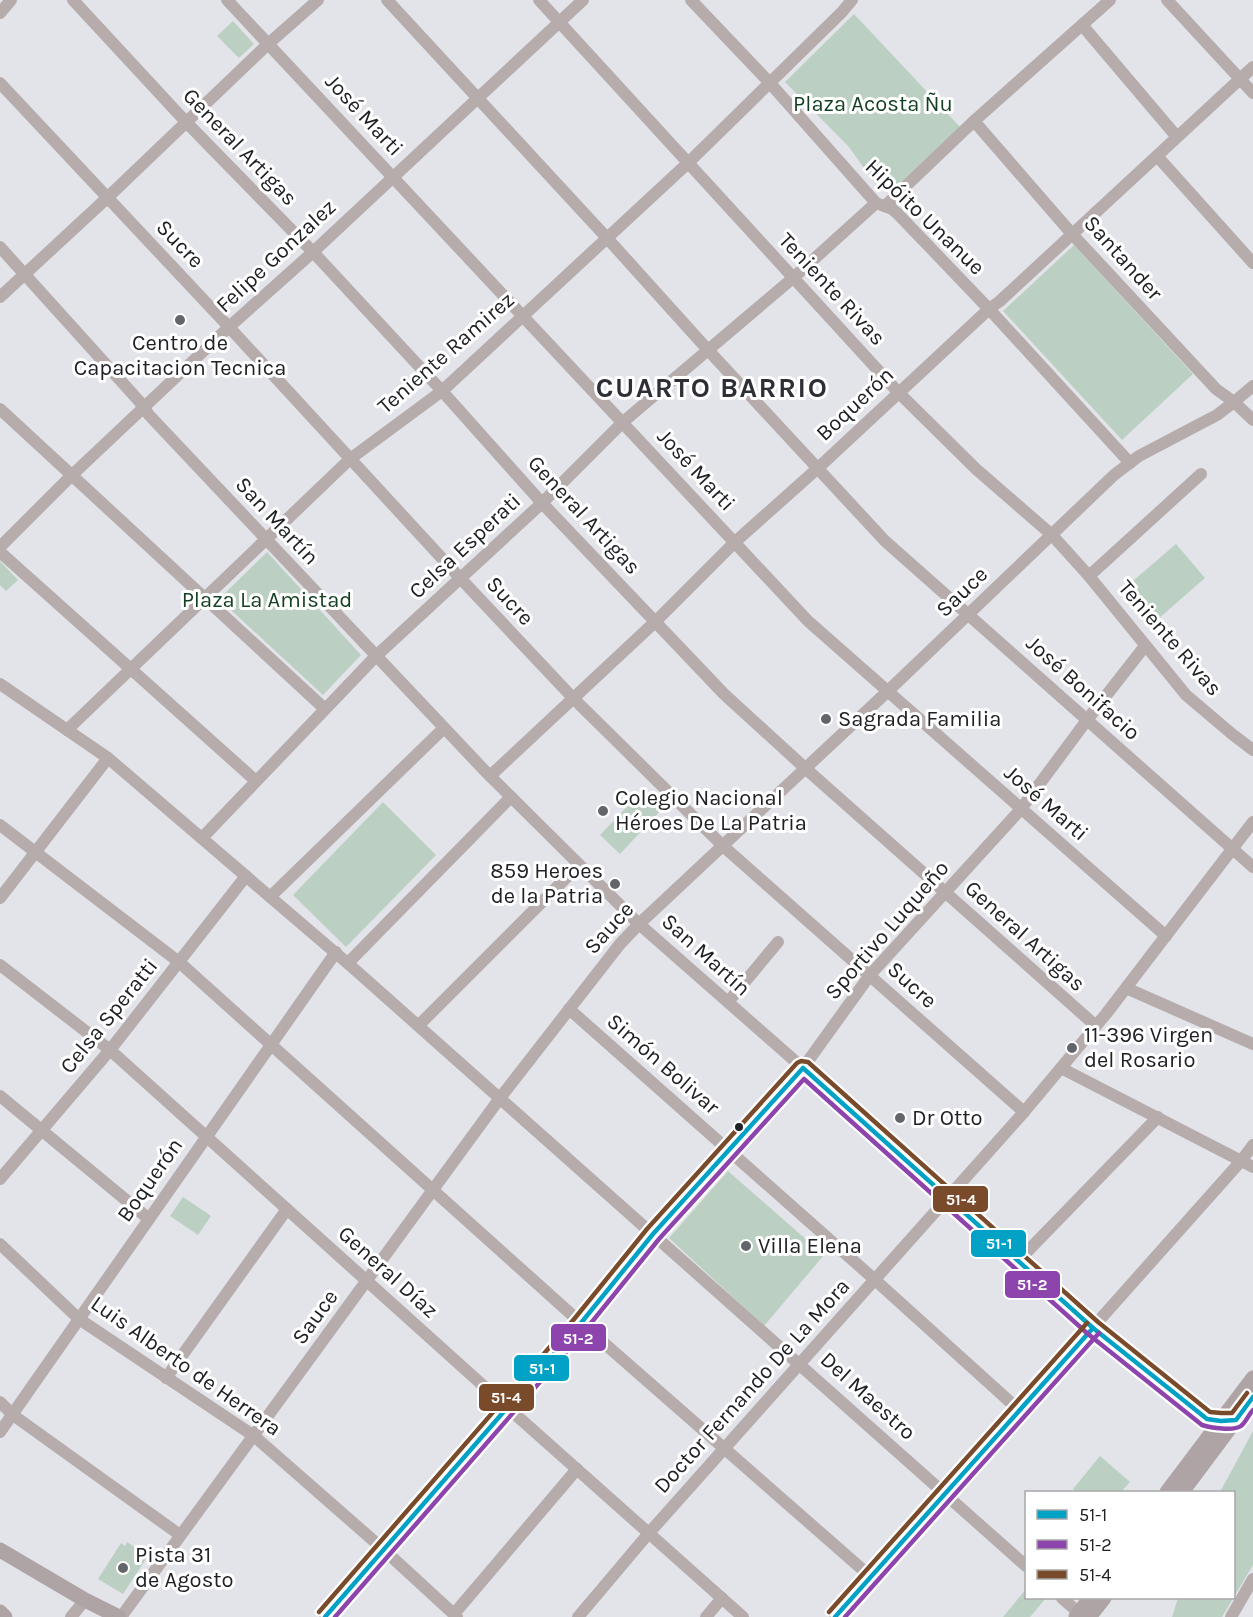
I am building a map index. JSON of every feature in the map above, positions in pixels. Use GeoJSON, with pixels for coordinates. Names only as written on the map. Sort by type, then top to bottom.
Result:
{"type":"FeatureCollection","features":[{"type":"Feature","properties":{"kind":"main road"},"geometry":{"type":"LineString","coordinates":[[1183,1491],[1229,1420],[1253,1378]]}},
{"type":"Feature","properties":{"kind":"main road"},"geometry":{"type":"LineString","coordinates":[[1168,1491],[1229,1420],[1253,1397]]}},
{"type":"Feature","properties":{"kind":"main road"},"geometry":{"type":"LineString","coordinates":[[0,1550],[85,1600],[120,1617]]}},
{"type":"Feature","properties":{"kind":"main road"},"geometry":{"type":"LineString","coordinates":[[1082,1616],[1090,1599]]}},
{"type":"Feature","properties":{"kind":"main road"},"geometry":{"type":"LineString","coordinates":[[1082,1616],[1103,1599]]}},
{"type":"Feature","properties":{"kind":"main road"},"geometry":{"type":"LineString","coordinates":[[0,1612],[5,1617]]}},
{"type":"Feature","properties":{"kind":"street"},"geometry":{"type":"LineString","coordinates":[[0,13],[11,0]]}},
{"type":"Feature","properties":{"kind":"street","name":"General Artigas"},"geometry":{"type":"LineString","coordinates":[[73,0],[186,122],[313,252],[542,502],[724,694],[1096,1026]]}},
{"type":"Feature","properties":{"kind":"street","name":"José Marti"},"geometry":{"type":"LineString","coordinates":[[227,0],[808,621],[1166,936]]}},
{"type":"Feature","properties":{"kind":"street"},"geometry":{"type":"LineString","coordinates":[[0,297],[268,44],[318,0]]}},
{"type":"Feature","properties":{"kind":"street","name":"José Bonifacio"},"geometry":{"type":"LineString","coordinates":[[387,0],[885,541],[1253,867]]}},
{"type":"Feature","properties":{"kind":"street","name":"Teniente Rivas"},"geometry":{"type":"LineString","coordinates":[[539,0],[898,392],[975,469],[1052,535],[1089,576],[1186,695],[1253,750]]}},
{"type":"Feature","properties":{"kind":"street","name":"Felipe Gonzalez"},"geometry":{"type":"LineString","coordinates":[[0,547],[71,476],[583,0]]}},
{"type":"Feature","properties":{"kind":"street","name":"Hipóito Unanue"},"geometry":{"type":"LineString","coordinates":[[691,0],[880,204],[897,213],[989,309],[1130,463]]}},
{"type":"Feature","properties":{"kind":"street"},"geometry":{"type":"LineString","coordinates":[[976,118],[1110,0]]}},
{"type":"Feature","properties":{"kind":"street"},"geometry":{"type":"LineString","coordinates":[[1167,0],[1253,93]]}},
{"type":"Feature","properties":{"kind":"street","name":"Teniente Ramirez"},"geometry":{"type":"LineString","coordinates":[[67,730],[350,459],[442,391],[688,163],[842,12],[849,1]]}},
{"type":"Feature","properties":{"kind":"street"},"geometry":{"type":"LineString","coordinates":[[1082,25],[1177,137]]}},
{"type":"Feature","properties":{"kind":"street","name":"Boquerón"},"geometry":{"type":"LineString","coordinates":[[490,776],[655,622],[735,542],[1253,67]]}},
{"type":"Feature","properties":{"kind":"street","name":"Sucre"},"geometry":{"type":"LineString","coordinates":[[0,83],[230,327],[573,698],[723,846],[1024,1112]]}},
{"type":"Feature","properties":{"kind":"street","name":"Celsa Esperati"},"geometry":{"type":"LineString","coordinates":[[202,838],[376,656],[461,579],[623,422],[880,204],[976,118]]}},
{"type":"Feature","properties":{"kind":"street","name":"Santander"},"geometry":{"type":"LineString","coordinates":[[976,118],[1072,234],[1216,389],[1253,420]]}},
{"type":"Feature","properties":{"kind":"street"},"geometry":{"type":"LineString","coordinates":[[1157,156],[1253,263]]}},
{"type":"Feature","properties":{"kind":"street","name":"San Martín"},"geometry":{"type":"LineString","coordinates":[[0,247],[149,415],[266,540],[510,797],[639,924],[1093,1328],[1208,1419],[1229,1420]]}},
{"type":"Feature","properties":{"kind":"street","name":"Sauce"},"geometry":{"type":"LineString","coordinates":[[120,1617],[500,1098],[620,944],[1114,476],[1139,456],[1217,415],[1253,386]]}},
{"type":"Feature","properties":{"kind":"street"},"geometry":{"type":"LineString","coordinates":[[0,409],[326,709]]}},
{"type":"Feature","properties":{"kind":"street"},"geometry":{"type":"LineString","coordinates":[[1089,576],[1201,474]]}},
{"type":"Feature","properties":{"kind":"street"},"geometry":{"type":"LineString","coordinates":[[0,552],[256,781]]}},
{"type":"Feature","properties":{"kind":"street","name":"Sportivo Luqueño"},"geometry":{"type":"LineString","coordinates":[[325,1617],[581,1323],[653,1234],[803,1068],[870,975],[1022,809],[1087,720],[1146,646]]}},
{"type":"Feature","properties":{"kind":"street","name":"Del Maestro"},"geometry":{"type":"LineString","coordinates":[[0,684],[108,758],[336,952],[1025,1565]]}},
{"type":"Feature","properties":{"kind":"street"},"geometry":{"type":"LineString","coordinates":[[270,897],[444,728]]}},
{"type":"Feature","properties":{"kind":"street"},"geometry":{"type":"LineString","coordinates":[[0,898],[108,758]]}},
{"type":"Feature","properties":{"kind":"street"},"geometry":{"type":"LineString","coordinates":[[350,965],[510,797]]}},
{"type":"Feature","properties":{"kind":"street","name":"Doctor Fernando De La Mora"},"geometry":{"type":"LineString","coordinates":[[578,1617],[649,1533],[1024,1112],[1096,1026],[1253,822]]}},
{"type":"Feature","properties":{"kind":"street"},"geometry":{"type":"LineString","coordinates":[[0,825],[178,962],[581,1323],[871,1577]]}},
{"type":"Feature","properties":{"kind":"street"},"geometry":{"type":"LineString","coordinates":[[419,1025],[579,865]]}},
{"type":"Feature","properties":{"kind":"street","name":"Celsa Speratti"},"geometry":{"type":"LineString","coordinates":[[0,1179],[110,1050],[246,876]]}},
{"type":"Feature","properties":{"kind":"street"},"geometry":{"type":"LineString","coordinates":[[728,1002],[778,942]]}},
{"type":"Feature","properties":{"kind":"street","name":"Boquerón"},"geometry":{"type":"LineString","coordinates":[[0,1432],[336,952]]}},
{"type":"Feature","properties":{"kind":"street","name":"General Díaz"},"geometry":{"type":"LineString","coordinates":[[0,965],[110,1050],[743,1617]]}},
{"type":"Feature","properties":{"kind":"street"},"geometry":{"type":"LineString","coordinates":[[1126,988],[1253,1044]]}},
{"type":"Feature","properties":{"kind":"street","name":"Simón Bolivar"},"geometry":{"type":"LineString","coordinates":[[569,1009],[729,1149],[1019,1410]]}},
{"type":"Feature","properties":{"kind":"street"},"geometry":{"type":"LineString","coordinates":[[1061,1068],[1253,1167]]}},
{"type":"Feature","properties":{"kind":"street"},"geometry":{"type":"LineString","coordinates":[[0,1096],[149,1219]]}},
{"type":"Feature","properties":{"kind":"street"},"geometry":{"type":"LineString","coordinates":[[1018,1261],[1158,1117]]}},
{"type":"Feature","properties":{"kind":"street"},"geometry":{"type":"LineString","coordinates":[[835,1617],[1253,1145]]}},
{"type":"Feature","properties":{"kind":"street"},"geometry":{"type":"LineString","coordinates":[[166,1378],[287,1209]]}},
{"type":"Feature","properties":{"kind":"street","name":"Luis Alberto de Herrera"},"geometry":{"type":"LineString","coordinates":[[0,1244],[80,1319],[254,1436],[456,1616]]}},
{"type":"Feature","properties":{"kind":"street"},"geometry":{"type":"LineString","coordinates":[[0,1402],[12,1415],[180,1535]]}},
{"type":"Feature","properties":{"kind":"street"},"geometry":{"type":"LineString","coordinates":[[456,1616],[577,1469]]}},
{"type":"Feature","properties":{"kind":"street"},"geometry":{"type":"LineString","coordinates":[[1231,1617],[1253,1579]]}},
{"type":"Feature","properties":{"kind":"street"},"geometry":{"type":"LineString","coordinates":[[706,1617],[722,1598]]}},
{"type":"Feature","properties":{"kind":"street"},"geometry":{"type":"LineString","coordinates":[[1063,1599],[1082,1616]]}},
{"type":"Feature","properties":{"kind":"street"},"geometry":{"type":"LineString","coordinates":[[71,1617],[85,1600]]}},
{"type":"Feature","properties":{"kind":"green space","name":"Plaza Acosta Ñu"},"geometry":{"type":"Polygon","coordinates":[[[854,14],[962,129],[895,195],[882,181],[876,185],[849,147],[785,82],[854,14]]]}},
{"type":"Feature","properties":{"kind":"green space"},"geometry":{"type":"Polygon","coordinates":[[[233,21],[254,44],[239,58],[217,36],[233,21]]]}},
{"type":"Feature","properties":{"kind":"green space"},"geometry":{"type":"Polygon","coordinates":[[[1074,245],[1193,374],[1122,440],[1003,311],[1074,245]]]}},
{"type":"Feature","properties":{"kind":"green space"},"geometry":{"type":"Polygon","coordinates":[[[1176,544],[1205,578],[1149,627],[1120,592],[1176,544]]]}},
{"type":"Feature","properties":{"kind":"green space","name":"Plaza La Amistad"},"geometry":{"type":"Polygon","coordinates":[[[267,552],[361,655],[323,695],[219,599],[267,552]]]}},
{"type":"Feature","properties":{"kind":"green space"},"geometry":{"type":"Polygon","coordinates":[[[0,561],[18,580],[6,591],[0,585],[0,561]]]}},
{"type":"Feature","properties":{"kind":"green space"},"geometry":{"type":"Polygon","coordinates":[[[644,789],[663,808],[620,854],[600,835],[644,789]]]}},
{"type":"Feature","properties":{"kind":"green space"},"geometry":{"type":"Polygon","coordinates":[[[383,802],[436,855],[346,947],[293,895],[383,802]]]}},
{"type":"Feature","properties":{"kind":"green space","name":"Villa Elena"},"geometry":{"type":"Polygon","coordinates":[[[728,1171],[824,1255],[764,1326],[669,1238],[728,1171]]]}},
{"type":"Feature","properties":{"kind":"green space"},"geometry":{"type":"Polygon","coordinates":[[[183,1197],[211,1216],[198,1235],[170,1216],[183,1197]]]}},
{"type":"Feature","properties":{"kind":"green space"},"geometry":{"type":"Polygon","coordinates":[[[1253,1431],[1253,1565],[1235,1595],[1235,1491],[1221,1491],[1253,1431]]]}},
{"type":"Feature","properties":{"kind":"green space"},"geometry":{"type":"Polygon","coordinates":[[[1100,1456],[1130,1482],[1122,1491],[1076,1491],[1073,1489],[1100,1456]]]}},
{"type":"Feature","properties":{"kind":"green space","name":"Pista 31 de Agosto"},"geometry":{"type":"Polygon","coordinates":[[[127,1542],[148,1556],[123,1594],[98,1579],[121,1543],[125,1546],[127,1542]]]}},
{"type":"Feature","properties":{"kind":"green space"},"geometry":{"type":"Polygon","coordinates":[[[1025,1590],[1025,1599],[1045,1599],[1030,1617],[1003,1617],[1025,1590]]]}},
{"type":"Feature","properties":{"kind":"green space"},"geometry":{"type":"Polygon","coordinates":[[[1178,1599],[1232,1599],[1222,1617],[1172,1617],[1178,1599]]]}},
{"type":"Feature","properties":{"kind":"transit line","name":"51-4"},"geometry":{"type":"LineString","coordinates":[[319,1612],[575,1318],[647,1229],[801,1061],[808,1062],[1098,1322],[1210,1412],[1232,1413],[1247,1393]]}},
{"type":"Feature","properties":{"kind":"transit line","name":"51-1"},"geometry":{"type":"LineString","coordinates":[[325,1617],[581,1323],[653,1234],[803,1068],[1093,1328],[1207,1419],[1236,1420],[1253,1397]]}},
{"type":"Feature","properties":{"kind":"transit line","name":"51-2"},"geometry":{"type":"LineString","coordinates":[[335,1617],[587,1328],[659,1239],[804,1079],[1088,1334],[1202,1425],[1238,1428],[1253,1410]]}},
{"type":"Feature","properties":{"kind":"transit line","name":"51-4"},"geometry":{"type":"LineString","coordinates":[[829,1612],[1087,1323]]}},
{"type":"Feature","properties":{"kind":"transit line","name":"51-1"},"geometry":{"type":"LineString","coordinates":[[835,1617],[1093,1328]]}},
{"type":"Feature","properties":{"kind":"transit line","name":"51-2"},"geometry":{"type":"LineString","coordinates":[[845,1617],[1099,1333]]}},
{"type":"Feature","properties":{"kind":"place","name":"Centro de Capacitacion Tecnica"},"geometry":{"type":"Point","coordinates":[180,320]}},
{"type":"Feature","properties":{"kind":"place","name":"Sagrada Familia"},"geometry":{"type":"Point","coordinates":[826,719]}},
{"type":"Feature","properties":{"kind":"place","name":"Colegio Nacional Héroes De La Patria"},"geometry":{"type":"Point","coordinates":[603,811]}},
{"type":"Feature","properties":{"kind":"place","name":"859 Heroes de la Patria"},"geometry":{"type":"Point","coordinates":[615,884]}},
{"type":"Feature","properties":{"kind":"place","name":"11-396 Virgen del Rosario"},"geometry":{"type":"Point","coordinates":[1072,1048]}},
{"type":"Feature","properties":{"kind":"place","name":"Dr Otto"},"geometry":{"type":"Point","coordinates":[900,1118]}},
{"type":"Feature","properties":{"kind":"place","name":"Villa Elena"},"geometry":{"type":"Point","coordinates":[746,1246]}},
{"type":"Feature","properties":{"kind":"place","name":"Pista 31 de Agosto"},"geometry":{"type":"Point","coordinates":[123,1568]}},
{"type":"Feature","properties":{"kind":"district","name":"CUARTO BARRIO"},"geometry":{"type":"Point","coordinates":[712,387]}}]}
